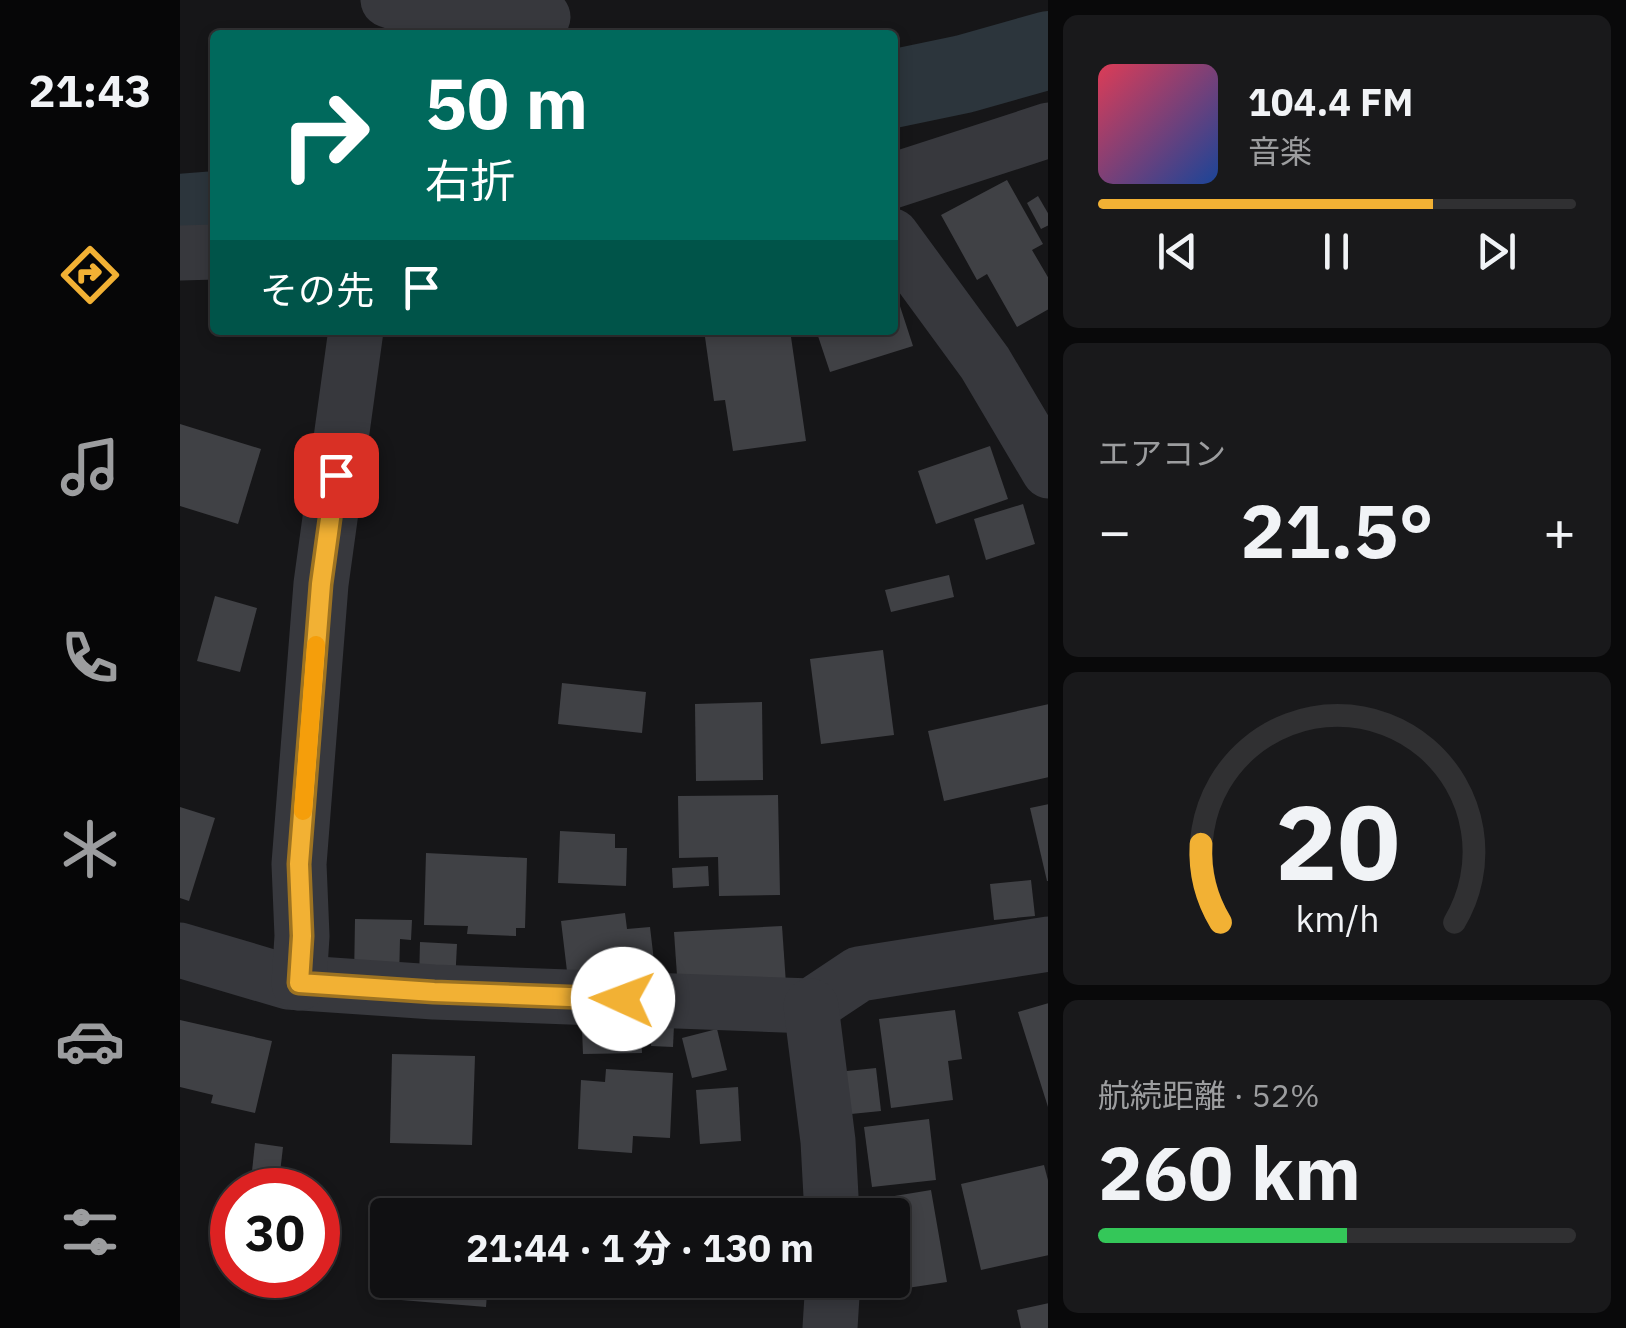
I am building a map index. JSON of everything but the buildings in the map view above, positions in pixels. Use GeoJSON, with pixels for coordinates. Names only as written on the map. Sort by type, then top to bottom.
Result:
{"type":"FeatureCollection","features":[{"type":"Feature","properties":{"kind":"street"},"geometry":{"type":"LineString","coordinates":[[388,0],[437,17],[476,7],[543,17]]}},
{"type":"Feature","properties":{"kind":"street"},"geometry":{"type":"LineString","coordinates":[[898,179],[1048,130]]}},
{"type":"Feature","properties":{"kind":"street"},"geometry":{"type":"LineString","coordinates":[[898,244],[986,364],[1048,471]]}},
{"type":"Feature","properties":{"kind":"street"},"geometry":{"type":"LineString","coordinates":[[180,253],[210,252]]}},
{"type":"Feature","properties":{"kind":"street"},"geometry":{"type":"LineString","coordinates":[[299,983],[299,864],[321,584],[355,335]]}},
{"type":"Feature","properties":{"kind":"street"},"geometry":{"type":"LineString","coordinates":[[180,950],[299,983],[811,1006],[859,974],[1048,944]]}},
{"type":"Feature","properties":{"kind":"street"},"geometry":{"type":"LineString","coordinates":[[811,1006],[831,1198]]}},
{"type":"Feature","properties":{"kind":"street"},"geometry":{"type":"LineString","coordinates":[[830,1328],[832,1298]]}},
{"type":"Feature","properties":{"kind":"waterway"},"geometry":{"type":"LineString","coordinates":[[898,88],[1048,50]]}},
{"type":"Feature","properties":{"kind":"waterway"},"geometry":{"type":"LineString","coordinates":[[180,213],[210,210]]}},
{"type":"Feature","properties":{"kind":"slow traffic"},"geometry":{"type":"LineString","coordinates":[[303,811],[316,645]]}},
{"type":"Feature","properties":{"kind":"route"},"geometry":{"type":"LineString","coordinates":[[336,475],[321,584],[299,864],[299,983],[623,999]]}}]}
